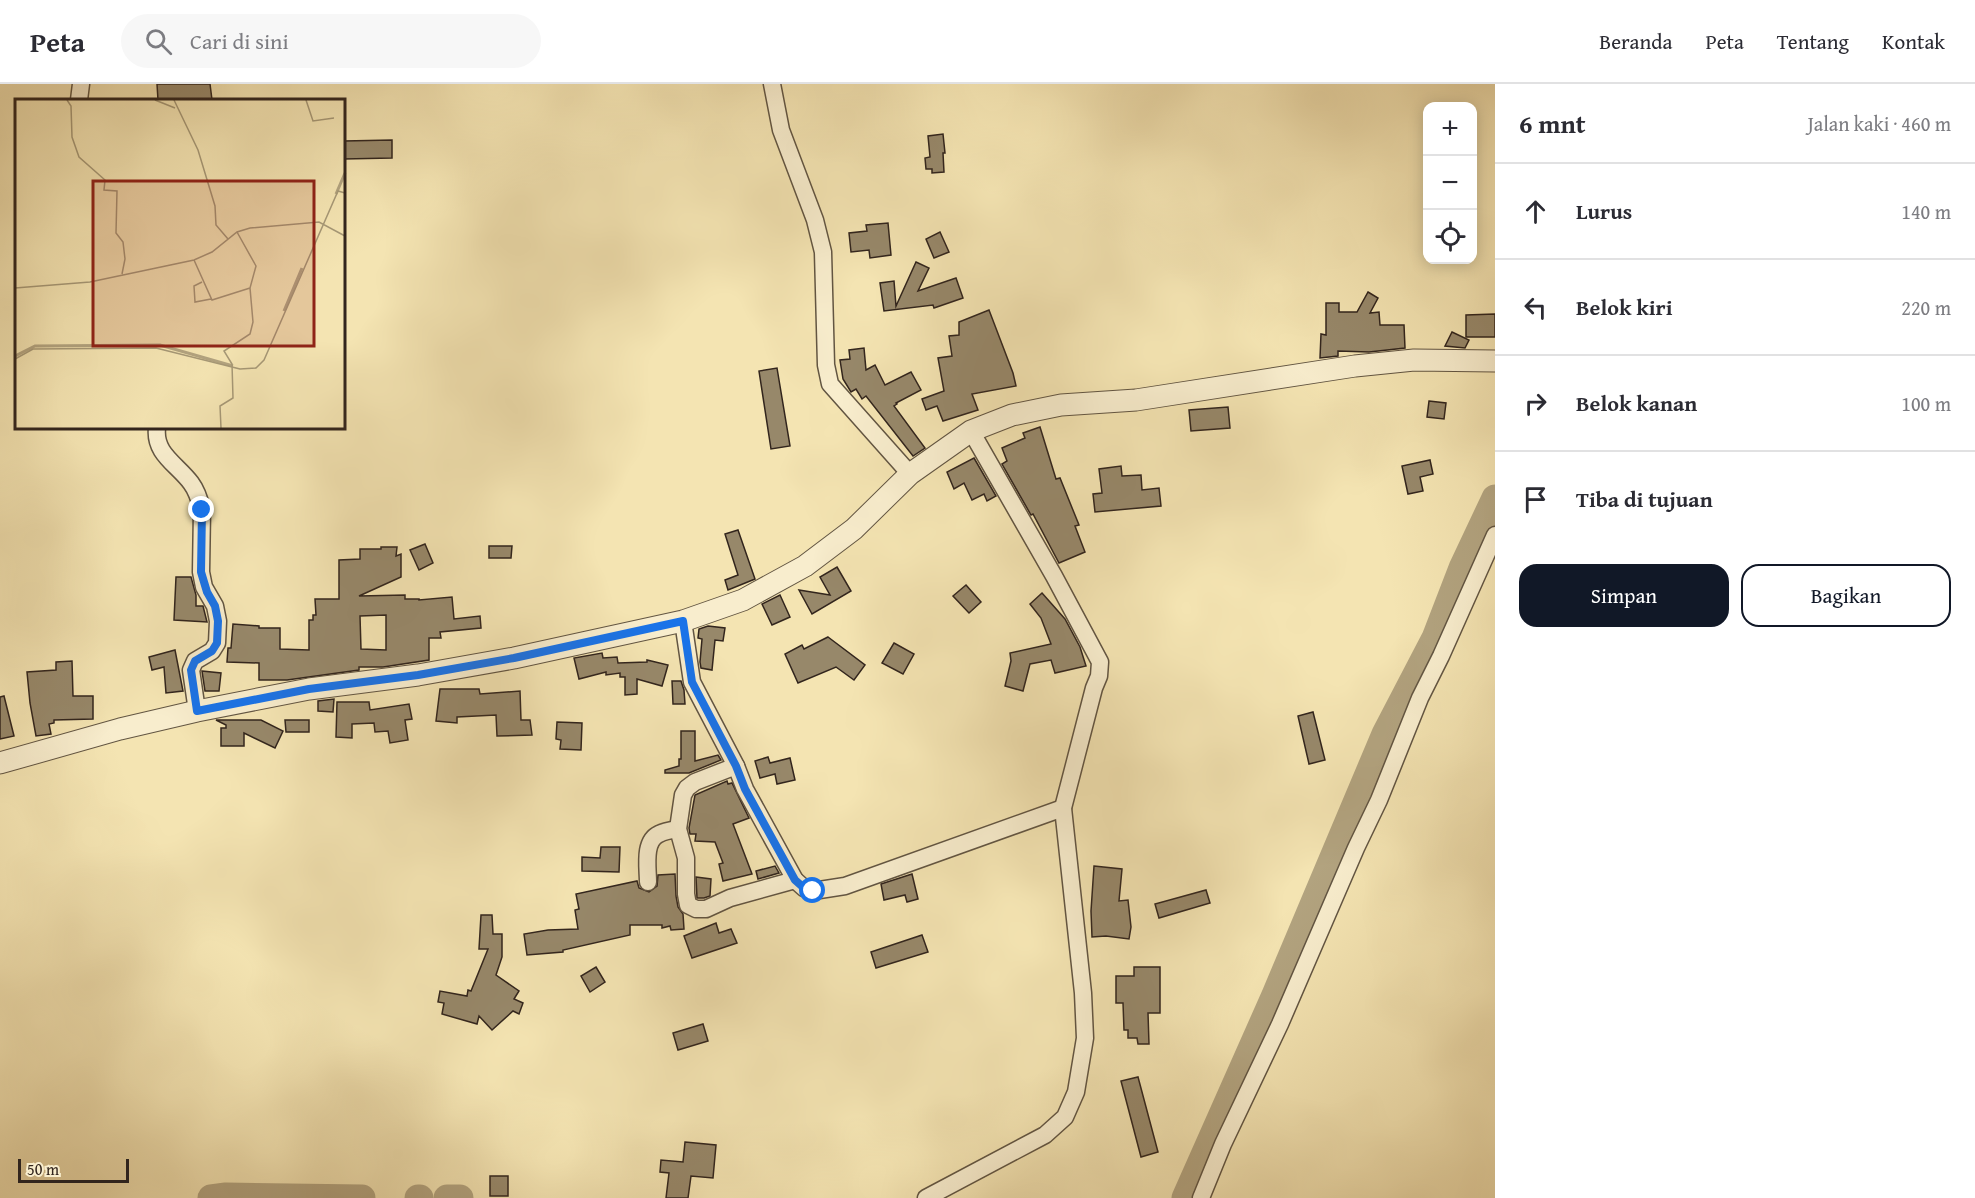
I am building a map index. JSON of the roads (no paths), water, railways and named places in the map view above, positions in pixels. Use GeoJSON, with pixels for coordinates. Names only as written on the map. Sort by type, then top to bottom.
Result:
{"type":"FeatureCollection","features":[{"type":"Feature","properties":{"kind":"street"},"geometry":{"type":"LineString","coordinates":[[79,99],[81,84]]}},
{"type":"Feature","properties":{"kind":"street"},"geometry":{"type":"LineString","coordinates":[[772,84],[781,130],[815,220],[823,252],[826,365],[830,384],[910,474]]}},
{"type":"Feature","properties":{"kind":"street"},"geometry":{"type":"LineString","coordinates":[[0,763],[120,729],[197,711],[309,689],[418,675],[514,658],[683,621],[743,600],[806,566],[854,529],[910,474],[971,431],[1012,415],[1061,405],[1136,400],[1355,366],[1414,360],[1495,361]]}},
{"type":"Feature","properties":{"kind":"street"},"geometry":{"type":"LineString","coordinates":[[157,429],[159,447],[190,482],[200,500],[203,582],[218,615],[217,643],[212,651],[195,661],[191,670],[197,711]]}},
{"type":"Feature","properties":{"kind":"street"},"geometry":{"type":"LineString","coordinates":[[926,1198],[1045,1134],[1065,1117],[1076,1092],[1084,1038],[1083,993],[1063,808],[1099,676],[1100,662],[971,431]]}},
{"type":"Feature","properties":{"kind":"street"},"geometry":{"type":"LineString","coordinates":[[1201,1198],[1223,1144],[1280,1024],[1379,800],[1420,698],[1495,535]]}},
{"type":"Feature","properties":{"kind":"street"},"geometry":{"type":"LineString","coordinates":[[683,621],[692,682],[736,766],[745,789],[795,880],[804,888],[813,891],[845,886],[1063,808]]}},
{"type":"Feature","properties":{"kind":"street"},"geometry":{"type":"LineString","coordinates":[[736,766],[694,782],[687,788],[680,807],[678,829],[686,858],[688,905],[696,909],[706,909],[729,898],[795,880]]}},
{"type":"Feature","properties":{"kind":"street"},"geometry":{"type":"LineString","coordinates":[[648,882],[648,849],[652,839],[657,834],[678,829]]}},
{"type":"Feature","properties":{"kind":"waterway"},"geometry":{"type":"LineString","coordinates":[[1185,1198],[1275,995],[1385,734],[1435,638],[1462,568],[1495,498]]}},
{"type":"Feature","properties":{"kind":"waterway"},"geometry":{"type":"LineString","coordinates":[[211,1198],[226,1196],[362,1198]]}},
{"type":"Feature","properties":{"kind":"waterway"},"geometry":{"type":"LineString","coordinates":[[447,1198],[460,1198]]}}]}
